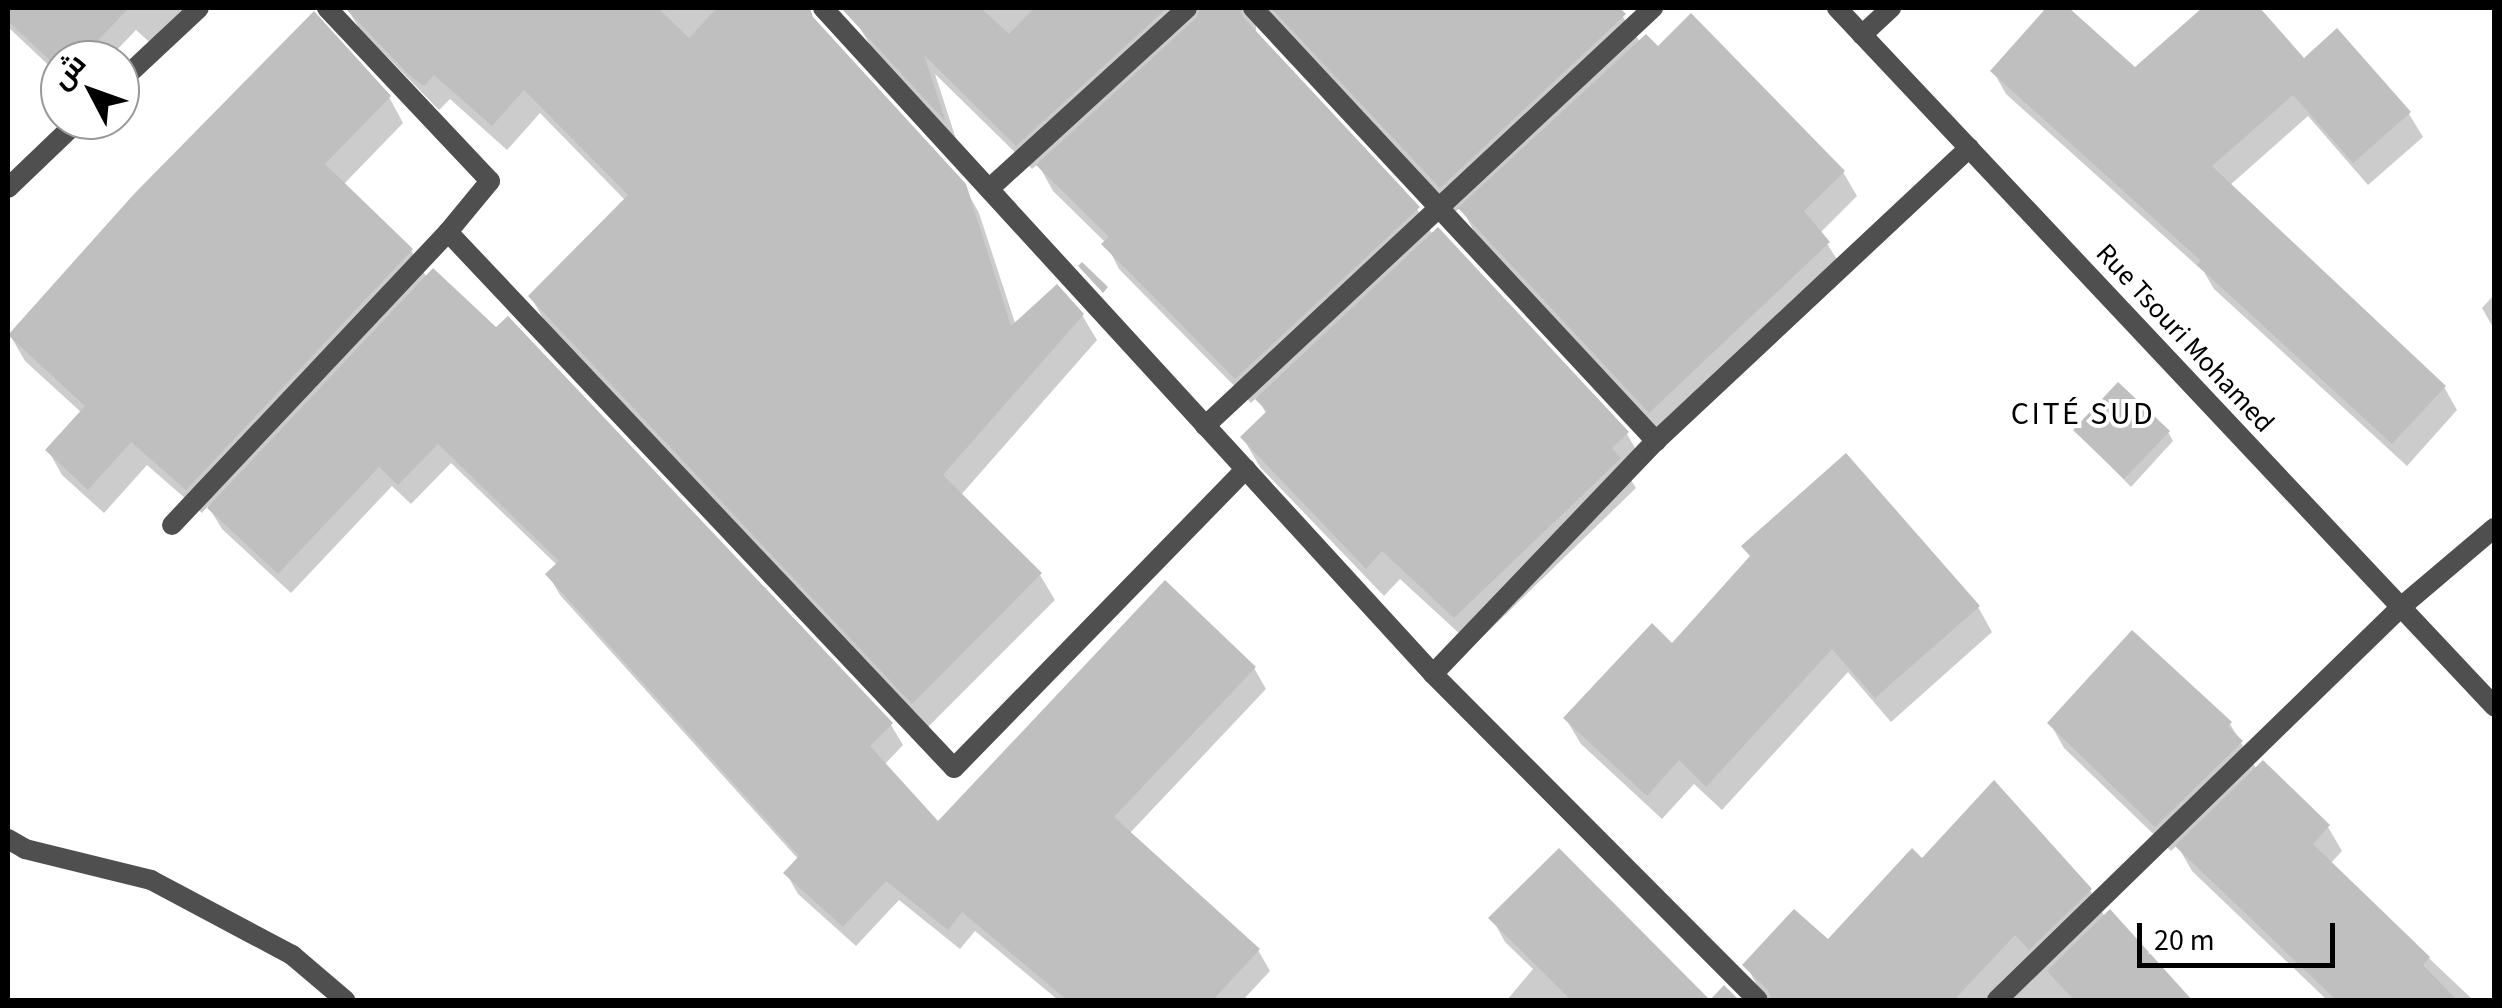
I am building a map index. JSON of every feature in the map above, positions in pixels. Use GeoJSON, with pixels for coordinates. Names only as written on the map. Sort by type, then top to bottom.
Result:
{"type":"FeatureCollection","features":[{"type":"Feature","properties":{"kind":"street"},"geometry":{"type":"LineString","coordinates":[[140,63],[198,8]]}},
{"type":"Feature","properties":{"kind":"street"},"geometry":{"type":"LineString","coordinates":[[172,525],[448,232],[490,181],[327,8]]}},
{"type":"Feature","properties":{"kind":"street"},"geometry":{"type":"LineString","coordinates":[[823,8],[1432,674],[1758,1000]]}},
{"type":"Feature","properties":{"kind":"street"},"geometry":{"type":"LineString","coordinates":[[990,189],[1187,8]]}},
{"type":"Feature","properties":{"kind":"street"},"geometry":{"type":"LineString","coordinates":[[1253,8],[1656,442]]}},
{"type":"Feature","properties":{"kind":"street"},"geometry":{"type":"LineString","coordinates":[[1205,426],[1653,8]]}},
{"type":"Feature","properties":{"kind":"street","name":"Rue Tsouri Mohamed"},"geometry":{"type":"LineString","coordinates":[[1837,8],[2494,706]]}},
{"type":"Feature","properties":{"kind":"street"},"geometry":{"type":"LineString","coordinates":[[1862,35],[1890,8]]}},
{"type":"Feature","properties":{"kind":"street"},"geometry":{"type":"LineString","coordinates":[[8,188],[58,140]]}},
{"type":"Feature","properties":{"kind":"street"},"geometry":{"type":"LineString","coordinates":[[1432,674],[1656,442],[1969,148]]}},
{"type":"Feature","properties":{"kind":"street"},"geometry":{"type":"LineString","coordinates":[[448,232],[954,768],[1246,469]]}},
{"type":"Feature","properties":{"kind":"street"},"geometry":{"type":"LineString","coordinates":[[1997,1000],[2401,607],[2494,528]]}},
{"type":"Feature","properties":{"kind":"street"},"geometry":{"type":"LineString","coordinates":[[8,839],[25,849],[150,880],[292,956],[345,1000]]}},
{"type":"Feature","properties":{"kind":"building"},"geometry":{"type":"Polygon","coordinates":[[[8,8],[129,8],[98,40],[40,40],[40,51],[8,21],[8,8]]]}},
{"type":"Feature","properties":{"kind":"building"},"geometry":{"type":"Polygon","coordinates":[[[345,8],[658,8],[689,38],[717,8],[810,8],[813,17],[966,184],[1011,326],[1057,284],[1084,314],[943,475],[1042,573],[912,704],[528,296],[628,195],[524,90],[492,126],[434,75],[424,86],[410,76],[345,8]]]}},
{"type":"Feature","properties":{"kind":"building"},"geometry":{"type":"Polygon","coordinates":[[[841,8],[981,8],[1009,34],[1034,8],[1167,8],[1016,146],[924,55],[946,122],[841,8]]]}},
{"type":"Feature","properties":{"kind":"building"},"geometry":{"type":"Polygon","coordinates":[[[1200,8],[1240,8],[1243,17],[1420,207],[1235,379],[1101,244],[1109,237],[1036,165],[1196,18],[1200,8]]]}},
{"type":"Feature","properties":{"kind":"building"},"geometry":{"type":"Polygon","coordinates":[[[1271,8],[1620,8],[1626,14],[1440,188],[1271,8]]]}},
{"type":"Feature","properties":{"kind":"building"},"geometry":{"type":"Polygon","coordinates":[[[2046,8],[2069,8],[2135,67],[2202,8],[2260,8],[2304,58],[2337,28],[2411,112],[2353,163],[2293,95],[2212,166],[2446,386],[2392,444],[2197,265],[2201,261],[1990,71],[2046,8]]]}},
{"type":"Feature","properties":{"kind":"building"},"geometry":{"type":"Polygon","coordinates":[[[314,11],[391,96],[325,164],[413,249],[186,490],[131,442],[88,490],[45,450],[85,406],[8,335],[134,194],[314,11]]]}},
{"type":"Feature","properties":{"kind":"building"},"geometry":{"type":"Polygon","coordinates":[[[1691,13],[1845,171],[1804,211],[1830,242],[1649,413],[1458,208],[1646,34],[1658,46],[1691,13]]]}},
{"type":"Feature","properties":{"kind":"building"},"geometry":{"type":"Polygon","coordinates":[[[1438,227],[1629,432],[1612,448],[1621,458],[1454,618],[1382,551],[1366,569],[1240,437],[1267,411],[1255,399],[1438,227]]]}},
{"type":"Feature","properties":{"kind":"building"},"geometry":{"type":"Polygon","coordinates":[[[1082,262],[1108,287],[1103,293],[1078,266],[1082,262]]]}},
{"type":"Feature","properties":{"kind":"building"},"geometry":{"type":"Polygon","coordinates":[[[433,268],[496,327],[508,316],[893,723],[870,746],[938,821],[1165,580],[1256,667],[1114,817],[1260,949],[1213,1000],[1067,1000],[962,912],[948,930],[886,881],[843,927],[783,873],[799,856],[545,574],[559,561],[438,444],[398,485],[379,467],[278,574],[207,508],[433,268]]]}},
{"type":"Feature","properties":{"kind":"building"},"geometry":{"type":"Polygon","coordinates":[[[2118,382],[2170,431],[2124,479],[2073,430],[2118,382]]]}},
{"type":"Feature","properties":{"kind":"building"},"geometry":{"type":"Polygon","coordinates":[[[1846,453],[1980,606],[1875,698],[1832,649],[1706,787],[1679,760],[1647,796],[1563,718],[1652,623],[1672,643],[1750,556],[1741,546],[1846,453]]]}},
{"type":"Feature","properties":{"kind":"building"},"geometry":{"type":"Polygon","coordinates":[[[2132,630],[2232,722],[2228,726],[2243,741],[2155,827],[2047,723],[2132,630]]]}},
{"type":"Feature","properties":{"kind":"building"},"geometry":{"type":"Polygon","coordinates":[[[2263,760],[2330,825],[2313,844],[2430,957],[2423,965],[2457,1000],[2336,1000],[2175,846],[2263,760]]]}},
{"type":"Feature","properties":{"kind":"building"},"geometry":{"type":"Polygon","coordinates":[[[1994,780],[2092,889],[2029,950],[2015,935],[1954,1000],[1771,1000],[1768,990],[1742,965],[1794,909],[1828,939],[1912,848],[1922,858],[1994,780]]]}},
{"type":"Feature","properties":{"kind":"building"},"geometry":{"type":"Polygon","coordinates":[[[1559,848],[1710,1000],[1571,1000],[1488,918],[1559,848]]]}},
{"type":"Feature","properties":{"kind":"building"},"geometry":{"type":"Polygon","coordinates":[[[2110,909],[2192,1000],[2074,1000],[2047,971],[2110,909]]]}},
{"type":"Feature","properties":{"kind":"building"},"geometry":{"type":"Polygon","coordinates":[[[1724,985],[1739,1000],[1710,1000],[1724,985]]]}},
{"type":"Feature","properties":{"kind":"district","name":"CITÉ SUD"},"geometry":{"type":"Point","coordinates":[2083,414]}}]}
